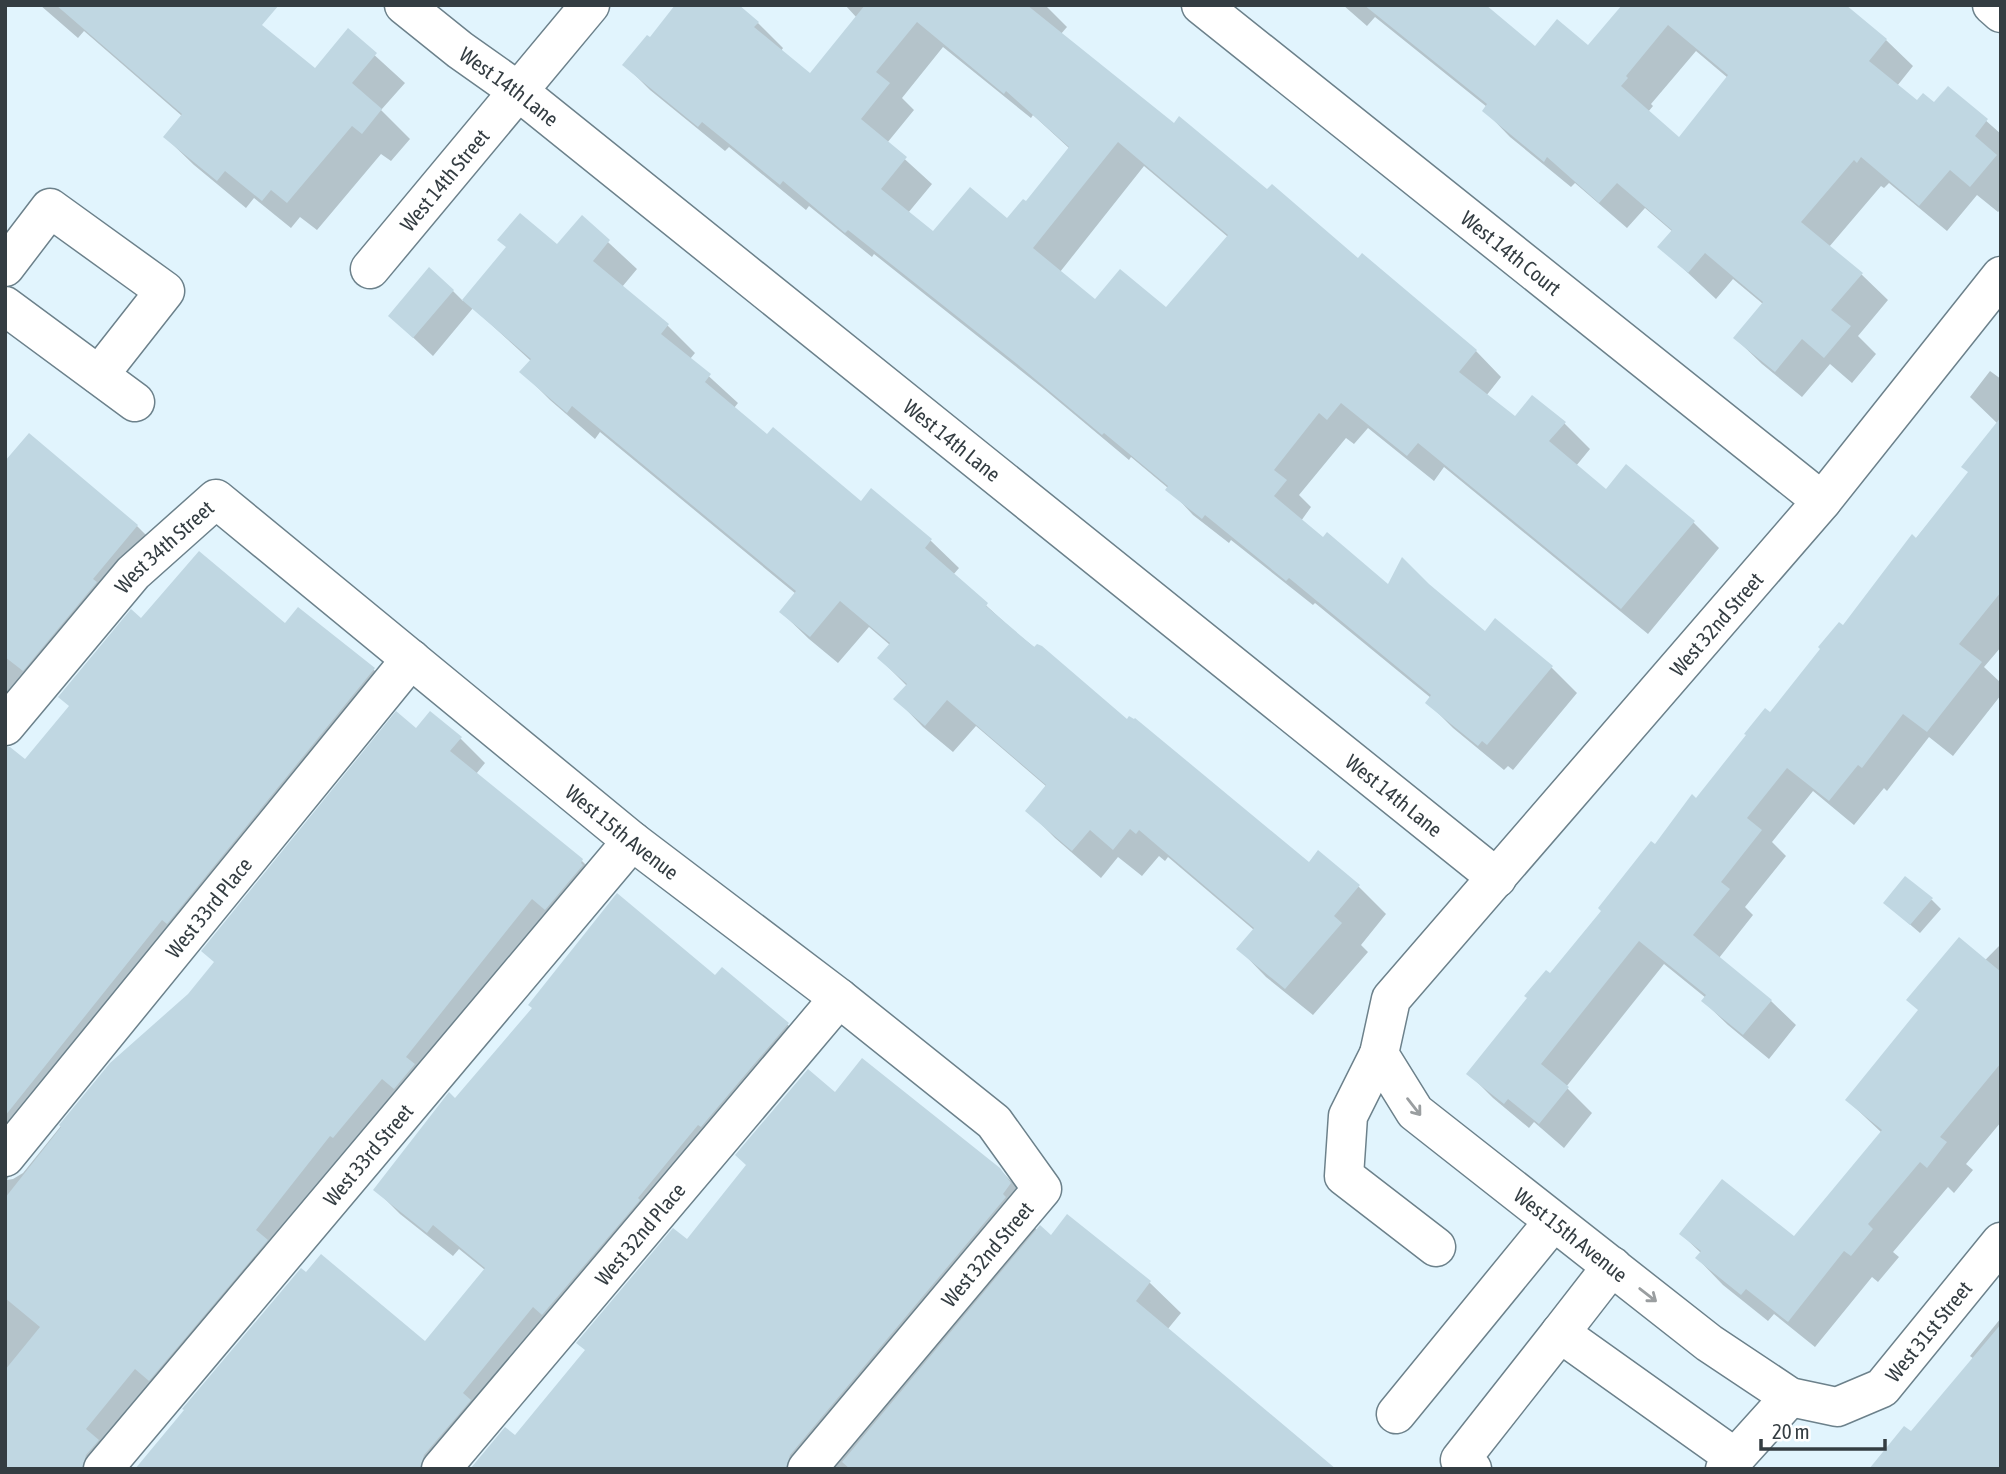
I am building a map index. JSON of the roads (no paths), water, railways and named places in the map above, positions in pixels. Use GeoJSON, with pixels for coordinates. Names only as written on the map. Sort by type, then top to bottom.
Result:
{"type":"FeatureCollection","features":[{"type":"Feature","properties":{"kind":"street","name":"West 14th Lane"},"geometry":{"type":"LineString","coordinates":[[404,5],[460,50],[518,91],[1497,878]]}},
{"type":"Feature","properties":{"kind":"street"},"geometry":{"type":"LineString","coordinates":[[518,91],[590,5]]}},
{"type":"Feature","properties":{"kind":"street","name":"West 14th Court"},"geometry":{"type":"LineString","coordinates":[[1201,5],[1822,501]]}},
{"type":"Feature","properties":{"kind":"street"},"geometry":{"type":"LineString","coordinates":[[1992,5],[2001,13]]}},
{"type":"Feature","properties":{"kind":"street","name":"West 14th Street"},"geometry":{"type":"LineString","coordinates":[[370,269],[518,91]]}},
{"type":"Feature","properties":{"kind":"street"},"geometry":{"type":"LineString","coordinates":[[5,267],[50,208],[165,291],[99,375]]}},
{"type":"Feature","properties":{"kind":"street","name":"West 32nd Street"},"geometry":{"type":"LineString","coordinates":[[1379,1054],[1391,999],[1822,501],[2001,276]]}},
{"type":"Feature","properties":{"kind":"street"},"geometry":{"type":"LineString","coordinates":[[5,306],[135,402]]}},
{"type":"Feature","properties":{"kind":"street","name":"West 34th Street"},"geometry":{"type":"LineString","coordinates":[[5,726],[134,573],[216,499],[411,659]]}},
{"type":"Feature","properties":{"kind":"street","name":"West 15th Avenue"},"geometry":{"type":"LineString","coordinates":[[411,659],[632,841],[839,998]]}},
{"type":"Feature","properties":{"kind":"street","name":"West 33rd Place"},"geometry":{"type":"LineString","coordinates":[[5,1157],[411,659]]}},
{"type":"Feature","properties":{"kind":"street","name":"West 33rd Street"},"geometry":{"type":"LineString","coordinates":[[103,1469],[632,841]]}},
{"type":"Feature","properties":{"kind":"street","name":"West 32nd Street"},"geometry":{"type":"LineString","coordinates":[[807,1469],[1042,1189],[994,1122],[839,998]]}},
{"type":"Feature","properties":{"kind":"street","name":"West 32nd Place"},"geometry":{"type":"LineString","coordinates":[[441,1469],[839,998]]}},
{"type":"Feature","properties":{"kind":"street"},"geometry":{"type":"LineString","coordinates":[[1379,1054],[1348,1116],[1344,1176],[1436,1247]]}},
{"type":"Feature","properties":{"kind":"street","name":"West 15th Avenue"},"geometry":{"type":"LineString","coordinates":[[1379,1054],[1416,1112],[1709,1343],[1790,1397],[1837,1407],[1882,1388]]}},
{"type":"Feature","properties":{"kind":"street"},"geometry":{"type":"LineString","coordinates":[[1396,1413],[1553,1222]]}},
{"type":"Feature","properties":{"kind":"street","name":"West 31st Street"},"geometry":{"type":"LineString","coordinates":[[1882,1388],[2001,1242]]}},
{"type":"Feature","properties":{"kind":"street"},"geometry":{"type":"LineString","coordinates":[[1472,1469],[1460,1460],[1612,1266]]}},
{"type":"Feature","properties":{"kind":"street"},"geometry":{"type":"LineString","coordinates":[[1560,1332],[1730,1463],[1790,1397]]}}]}
